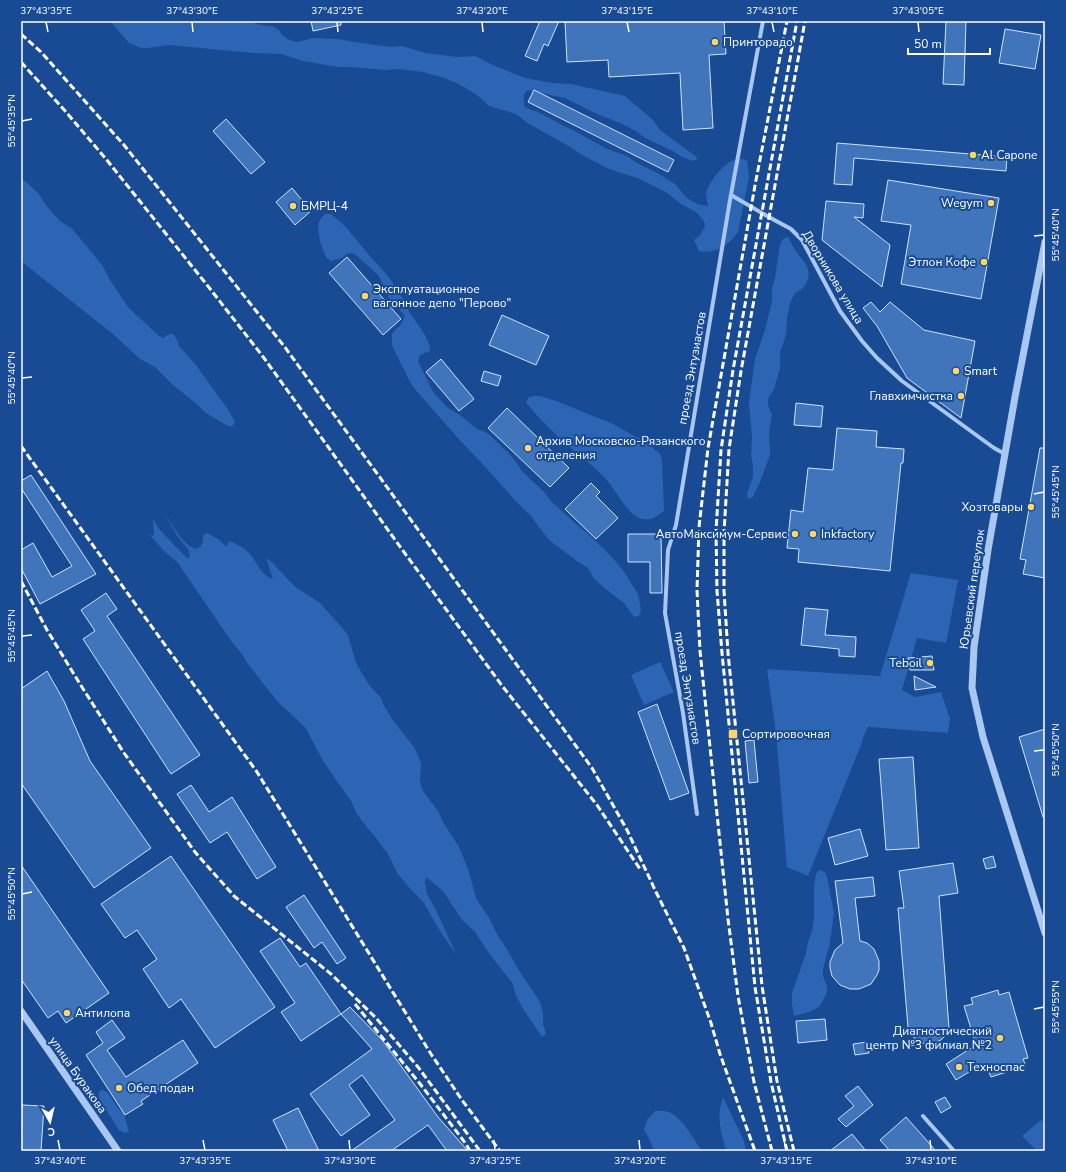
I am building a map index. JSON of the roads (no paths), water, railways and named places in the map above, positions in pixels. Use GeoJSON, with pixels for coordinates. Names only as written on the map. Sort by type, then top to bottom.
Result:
{"type":"FeatureCollection","features":[{"type":"Feature","properties":{"kind":"street","name":"проезд Энтузиастов"},"geometry":{"type":"LineString","coordinates":[[697,814],[683,713],[666,613],[668,550],[676,524],[731,194],[763,21]]}},
{"type":"Feature","properties":{"kind":"street","name":"Дворникова улица"},"geometry":{"type":"LineString","coordinates":[[731,194],[792,229],[802,240],[840,311],[862,341],[877,358],[902,381],[994,448],[1005,454]]}},
{"type":"Feature","properties":{"kind":"street","name":"Юрьевский переулок"},"geometry":{"type":"LineString","coordinates":[[1045,242],[1005,454],[982,590],[974,647],[972,688],[983,737],[1045,933]]}},
{"type":"Feature","properties":{"kind":"street","name":"улица Буракова"},"geometry":{"type":"LineString","coordinates":[[21,1011],[118,1151]]}},
{"type":"Feature","properties":{"kind":"street"},"geometry":{"type":"LineString","coordinates":[[923,1116],[954,1151]]}},
{"type":"Feature","properties":{"kind":"railway"},"geometry":{"type":"LineString","coordinates":[[772,1151],[754,1082],[738,996],[728,919],[700,651],[697,590],[699,527],[708,448],[756,180],[787,21]]}},
{"type":"Feature","properties":{"kind":"railway"},"geometry":{"type":"LineString","coordinates":[[787,1151],[771,1082],[755,987],[722,653],[717,591],[716,531],[721,450],[733,370],[797,21]]}},
{"type":"Feature","properties":{"kind":"railway"},"geometry":{"type":"LineString","coordinates":[[794,1151],[777,1081],[762,986],[728,653],[724,591],[724,532],[729,449],[741,371],[805,21]]}},
{"type":"Feature","properties":{"kind":"railway"},"geometry":{"type":"LineString","coordinates":[[21,34],[41,52],[124,145],[284,346],[592,768],[627,830],[684,948],[755,1151]]}},
{"type":"Feature","properties":{"kind":"railway"},"geometry":{"type":"LineString","coordinates":[[21,62],[106,159],[264,358],[503,687],[597,805],[640,869]]}},
{"type":"Feature","properties":{"kind":"railway"},"geometry":{"type":"LineString","coordinates":[[21,446],[257,772],[431,1054],[462,1100],[500,1151]]}},
{"type":"Feature","properties":{"kind":"railway"},"geometry":{"type":"LineString","coordinates":[[21,581],[47,630],[124,753],[195,852],[234,896],[331,974],[376,1018],[418,1067],[480,1151]]}},
{"type":"Feature","properties":{"kind":"railway"},"geometry":{"type":"LineString","coordinates":[[355,1004],[421,1085],[470,1151]]}},
{"type":"Feature","properties":{"kind":"place","name":"Принторадо"},"geometry":{"type":"Point","coordinates":[715,42]}},
{"type":"Feature","properties":{"kind":"place","name":"Al Capone"},"geometry":{"type":"Point","coordinates":[973,155]}},
{"type":"Feature","properties":{"kind":"place","name":"Wegym"},"geometry":{"type":"Point","coordinates":[991,203]}},
{"type":"Feature","properties":{"kind":"place","name":"БМРЦ-4"},"geometry":{"type":"Point","coordinates":[293,206]}},
{"type":"Feature","properties":{"kind":"place","name":"Этлон Кофе"},"geometry":{"type":"Point","coordinates":[984,262]}},
{"type":"Feature","properties":{"kind":"place","name":"Эксплуатационное вагонное депо \"Перово\""},"geometry":{"type":"Point","coordinates":[365,296]}},
{"type":"Feature","properties":{"kind":"place","name":"Smart"},"geometry":{"type":"Point","coordinates":[956,371]}},
{"type":"Feature","properties":{"kind":"place","name":"Главхимчистка"},"geometry":{"type":"Point","coordinates":[961,396]}},
{"type":"Feature","properties":{"kind":"place","name":"Архив Московско-Рязанского отделения"},"geometry":{"type":"Point","coordinates":[528,448]}},
{"type":"Feature","properties":{"kind":"place","name":"Хозтовары"},"geometry":{"type":"Point","coordinates":[1031,507]}},
{"type":"Feature","properties":{"kind":"place","name":"АвтоМаксимум-Сервиc"},"geometry":{"type":"Point","coordinates":[795,534]}},
{"type":"Feature","properties":{"kind":"place","name":"Inkfactory"},"geometry":{"type":"Point","coordinates":[813,534]}},
{"type":"Feature","properties":{"kind":"place","name":"Teboil"},"geometry":{"type":"Point","coordinates":[930,663]}},
{"type":"Feature","properties":{"kind":"place","name":"Сортировочная"},"geometry":{"type":"Point","coordinates":[733,734]}},
{"type":"Feature","properties":{"kind":"place","name":"Антилопа"},"geometry":{"type":"Point","coordinates":[67,1013]}},
{"type":"Feature","properties":{"kind":"place","name":"Диагностический центр №3 филиал №2"},"geometry":{"type":"Point","coordinates":[1000,1038]}},
{"type":"Feature","properties":{"kind":"place","name":"Техноспас"},"geometry":{"type":"Point","coordinates":[959,1067]}},
{"type":"Feature","properties":{"kind":"place","name":"Обед подан"},"geometry":{"type":"Point","coordinates":[119,1088]}}]}
